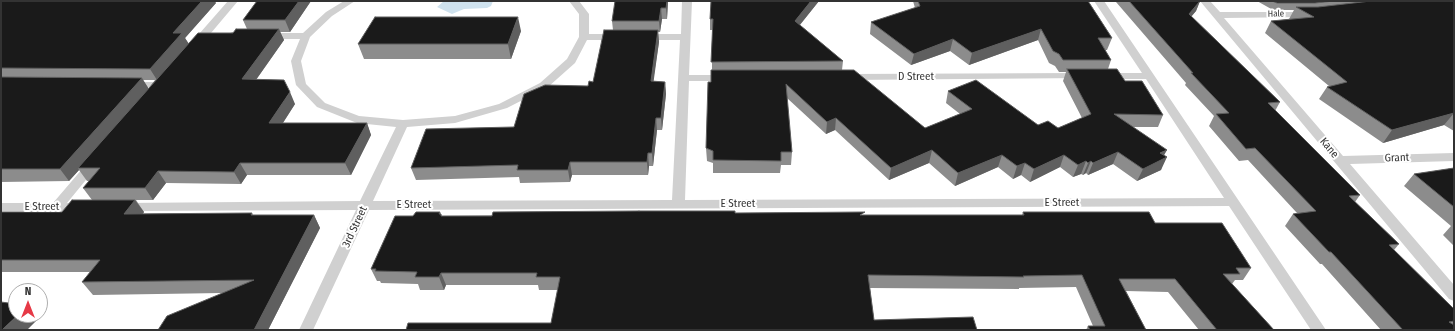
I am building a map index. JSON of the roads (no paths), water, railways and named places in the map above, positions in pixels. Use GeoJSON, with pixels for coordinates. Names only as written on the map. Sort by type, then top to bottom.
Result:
{"type":"FeatureCollection","features":[{"type":"Feature","properties":{"kind":"lane"},"geometry":{"type":"LineString","coordinates":[[187,54],[234,1]]}},
{"type":"Feature","properties":{"kind":"lane"},"geometry":{"type":"LineString","coordinates":[[350,1],[329,14],[306,36],[296,61],[300,85],[321,105],[357,119],[404,124],[455,119],[503,106],[544,85],[571,61],[584,37],[584,14],[574,1]]}},
{"type":"Feature","properties":{"kind":"lane"},"geometry":{"type":"LineString","coordinates":[[678,205],[684,37],[687,1]]}},
{"type":"Feature","properties":{"kind":"lane"},"geometry":{"type":"LineString","coordinates":[[1098,1],[1320,330]]}},
{"type":"Feature","properties":{"kind":"lane","name":"Kane"},"geometry":{"type":"LineString","coordinates":[[1204,1],[1454,295]]}},
{"type":"Feature","properties":{"kind":"lane","name":"Hale"},"geometry":{"type":"LineString","coordinates":[[1217,15],[1318,13]]}},
{"type":"Feature","properties":{"kind":"lane"},"geometry":{"type":"LineString","coordinates":[[203,36],[219,36]]}},
{"type":"Feature","properties":{"kind":"lane"},"geometry":{"type":"LineString","coordinates":[[259,36],[306,36]]}},
{"type":"Feature","properties":{"kind":"lane"},"geometry":{"type":"LineString","coordinates":[[584,37],[684,37]]}},
{"type":"Feature","properties":{"kind":"lane","name":"D Street"},"geometry":{"type":"LineString","coordinates":[[841,77],[1149,76]]}},
{"type":"Feature","properties":{"kind":"lane"},"geometry":{"type":"LineString","coordinates":[[683,78],[738,78]]}},
{"type":"Feature","properties":{"kind":"lane"},"geometry":{"type":"LineString","coordinates":[[116,85],[164,82],[151,96]]}},
{"type":"Feature","properties":{"kind":"lane","name":"3rd Street"},"geometry":{"type":"LineString","coordinates":[[306,330],[404,124]]}},
{"type":"Feature","properties":{"kind":"lane"},"geometry":{"type":"LineString","coordinates":[[56,207],[101,155]]}},
{"type":"Feature","properties":{"kind":"lane","name":"Grant"},"geometry":{"type":"LineString","coordinates":[[1340,160],[1454,156]]}},
{"type":"Feature","properties":{"kind":"lane","name":"E Street"},"geometry":{"type":"LineString","coordinates":[[111,207],[1233,202]]}},
{"type":"Feature","properties":{"kind":"lane","name":"E Street"},"geometry":{"type":"LineString","coordinates":[[1,207],[95,207]]}},
{"type":"Feature","properties":{"kind":"water"},"geometry":{"type":"Polygon","coordinates":[[[444,1],[493,1],[491,6],[487,8],[464,9],[452,14],[437,7],[444,1]]]}}]}
